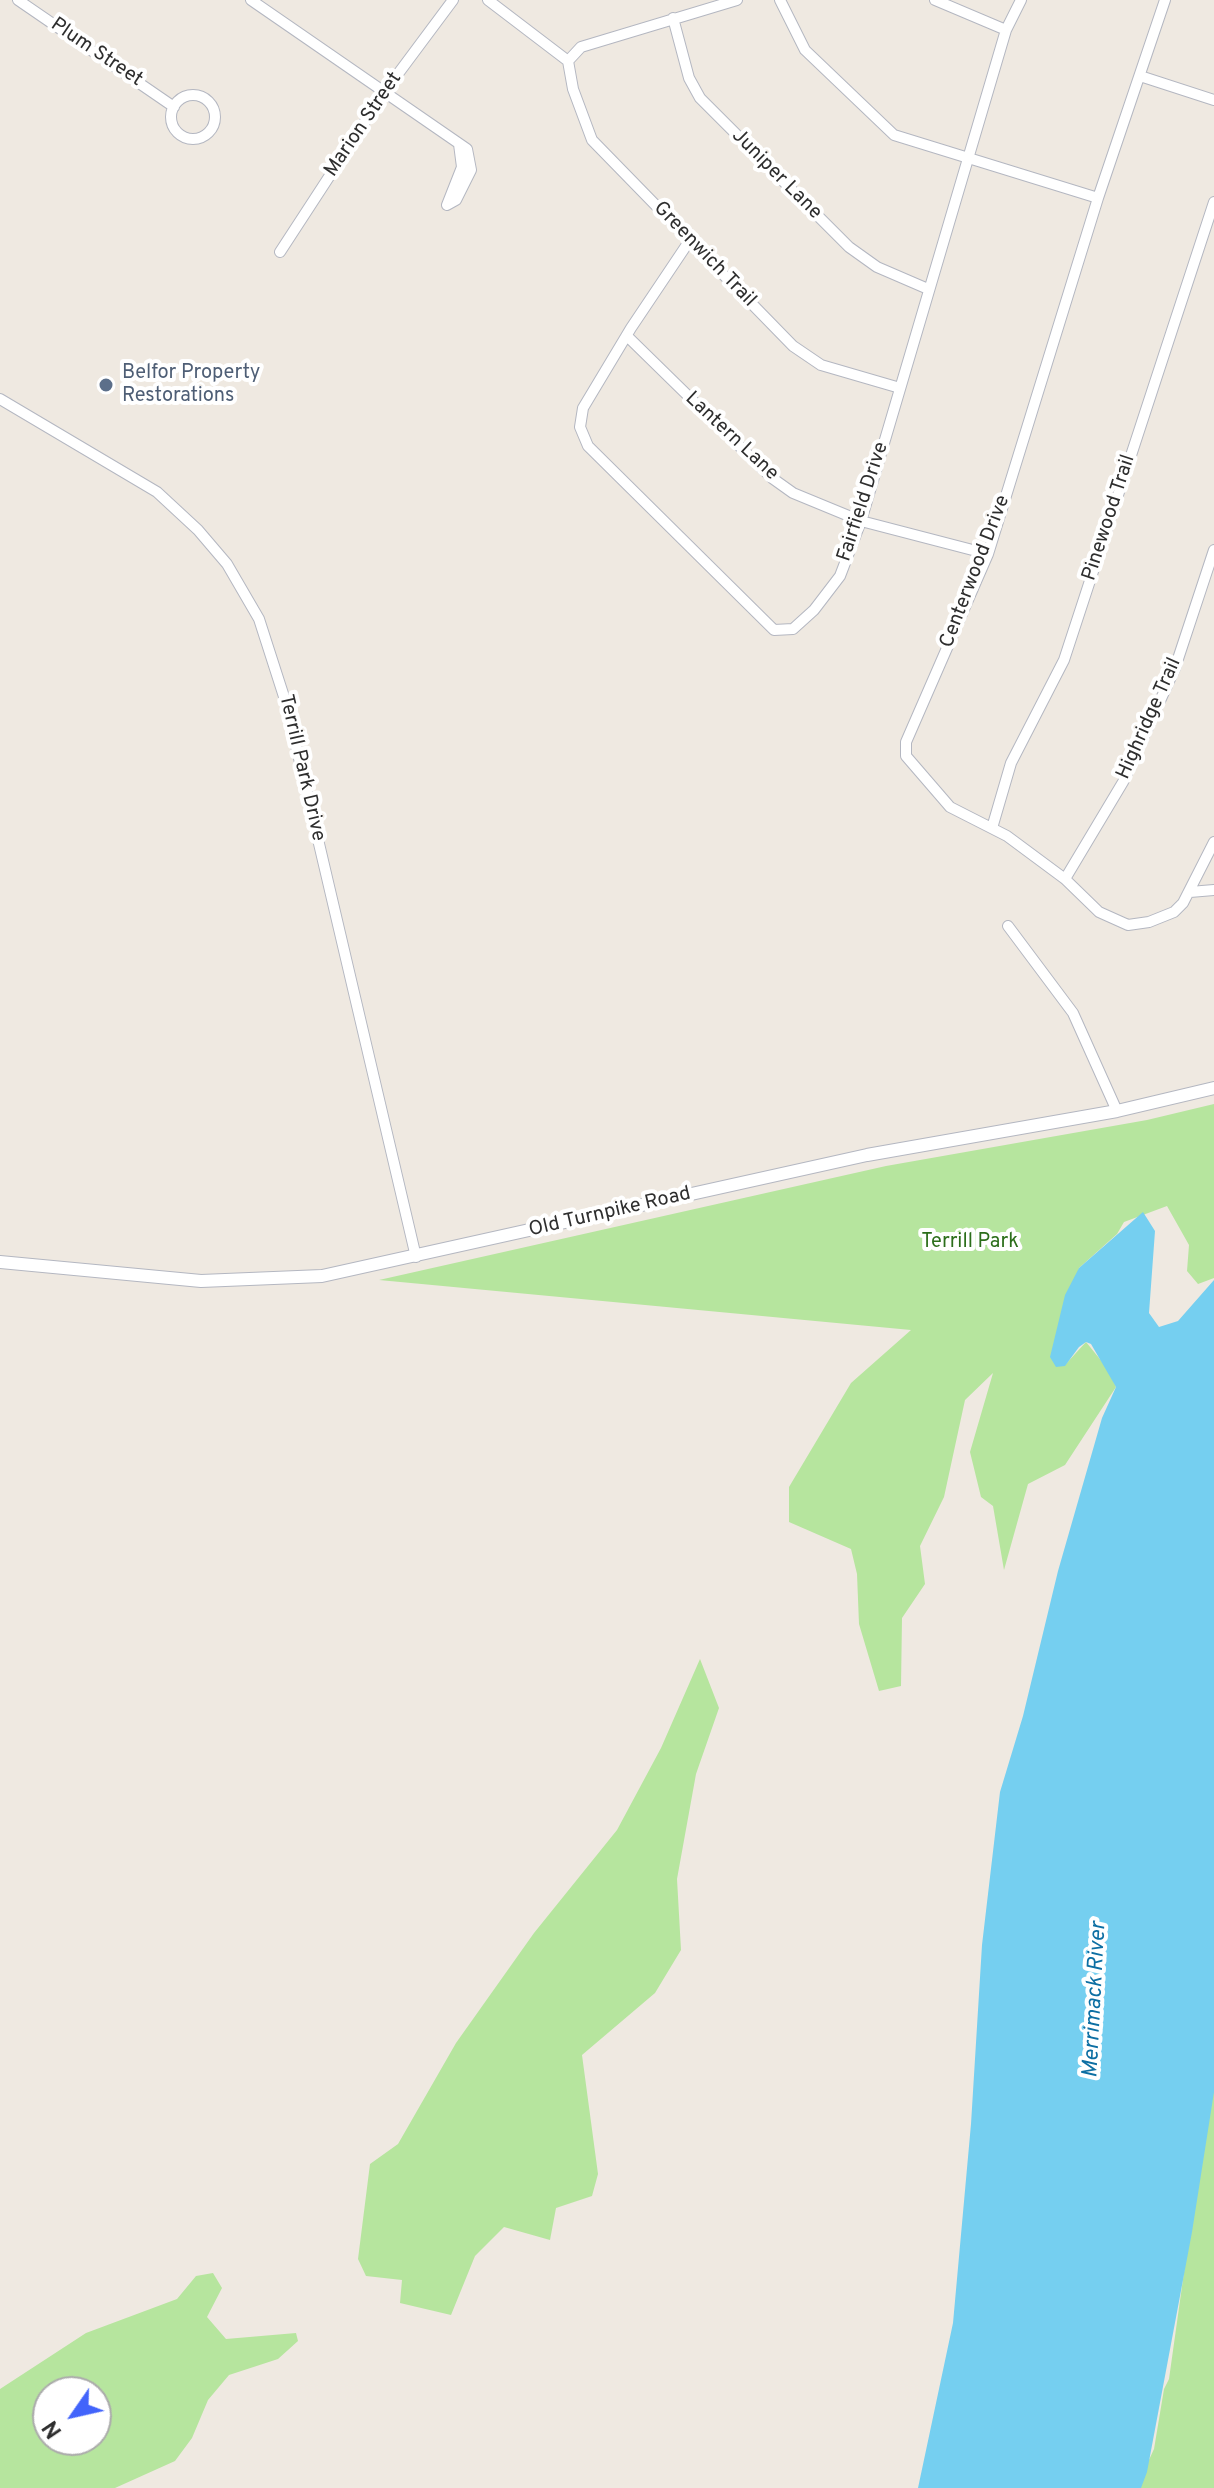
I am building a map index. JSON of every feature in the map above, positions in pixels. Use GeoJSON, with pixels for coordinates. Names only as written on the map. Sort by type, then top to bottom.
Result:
{"type":"FeatureCollection","features":[{"type":"Feature","properties":{"kind":"street","name":"Plum Street"},"geometry":{"type":"LineString","coordinates":[[18,0],[174,107]]}},
{"type":"Feature","properties":{"kind":"street"},"geometry":{"type":"LineString","coordinates":[[251,0],[383,94],[467,149],[471,170],[456,200],[447,205],[462,167],[459,144]]}},
{"type":"Feature","properties":{"kind":"street","name":"Marion Street"},"geometry":{"type":"LineString","coordinates":[[280,252],[383,94],[453,0]]}},
{"type":"Feature","properties":{"kind":"street"},"geometry":{"type":"LineString","coordinates":[[488,0],[568,61],[581,47],[737,0]]}},
{"type":"Feature","properties":{"kind":"street"},"geometry":{"type":"LineString","coordinates":[[780,0],[805,50],[872,118],[894,135],[1098,198]]}},
{"type":"Feature","properties":{"kind":"street"},"geometry":{"type":"LineString","coordinates":[[935,0],[1006,30]]}},
{"type":"Feature","properties":{"kind":"street","name":"Fairfield Drive"},"geometry":{"type":"LineString","coordinates":[[690,240],[583,408],[580,427],[588,446],[774,630],[793,629],[814,610],[840,576],[861,521],[928,289],[971,159],[1006,30],[1021,0]]}},
{"type":"Feature","properties":{"kind":"street","name":"Centerwood Drive"},"geometry":{"type":"LineString","coordinates":[[1165,0],[1098,198],[988,554],[906,742],[906,756],[950,807],[992,828],[1065,879],[1099,912],[1128,925],[1149,922],[1174,912],[1190,892]]}},
{"type":"Feature","properties":{"kind":"street","name":"Juniper Lane"},"geometry":{"type":"LineString","coordinates":[[673,18],[689,78],[700,98],[849,247],[877,267],[928,289]]}},
{"type":"Feature","properties":{"kind":"street","name":"Greenwich Trail"},"geometry":{"type":"LineString","coordinates":[[568,61],[573,89],[592,140],[793,346],[821,365],[900,388]]}},
{"type":"Feature","properties":{"kind":"street"},"geometry":{"type":"LineString","coordinates":[[1140,76],[1214,100]]}},
{"type":"Feature","properties":{"kind":"street","name":"Plum Street"},"geometry":{"type":"LineString","coordinates":[[191,96],[204,99],[215,116],[211,129],[192,139],[179,134],[172,121],[174,107],[191,96]]}},
{"type":"Feature","properties":{"kind":"street","name":"Pinewood Trail"},"geometry":{"type":"LineString","coordinates":[[992,828],[1001,787],[1011,763],[1064,660],[1214,202]]}},
{"type":"Feature","properties":{"kind":"street","name":"Lantern Lane"},"geometry":{"type":"LineString","coordinates":[[628,337],[772,478],[793,493],[861,521],[988,554]]}},
{"type":"Feature","properties":{"kind":"street","name":"Terrill Park Drive"},"geometry":{"type":"LineString","coordinates":[[0,399],[157,492],[198,530],[227,564],[259,619],[286,703],[416,1257]]}},
{"type":"Feature","properties":{"kind":"street","name":"Highridge Trail"},"geometry":{"type":"LineString","coordinates":[[1065,879],[1123,782],[1156,711],[1175,668],[1214,550]]}},
{"type":"Feature","properties":{"kind":"street"},"geometry":{"type":"LineString","coordinates":[[1190,892],[1214,842]]}},
{"type":"Feature","properties":{"kind":"street"},"geometry":{"type":"LineString","coordinates":[[1190,892],[1214,890]]}},
{"type":"Feature","properties":{"kind":"street"},"geometry":{"type":"LineString","coordinates":[[1008,926],[1073,1013],[1117,1111]]}},
{"type":"Feature","properties":{"kind":"street","name":"Old Turnpike Road"},"geometry":{"type":"LineString","coordinates":[[0,1262],[201,1281],[322,1276],[867,1155],[1117,1111],[1214,1088]]}},
{"type":"Feature","properties":{"kind":"green space","name":"Terrill Park"},"geometry":{"type":"Polygon","coordinates":[[[1214,1104],[1214,1278],[1198,1284],[1187,1271],[1189,1245],[1167,1206],[1124,1222],[1117,1234],[1079,1268],[1064,1366],[1086,1342],[1108,1369],[1116,1387],[1065,1465],[1028,1484],[1004,1570],[993,1506],[981,1497],[970,1452],[993,1373],[965,1400],[944,1497],[920,1546],[925,1584],[902,1618],[901,1686],[879,1691],[859,1624],[857,1574],[851,1549],[789,1522],[789,1487],[851,1383],[911,1330],[379,1280],[886,1166],[1147,1120],[1214,1104]]]}},
{"type":"Feature","properties":{"kind":"green space"},"geometry":{"type":"Polygon","coordinates":[[[700,1659],[719,1708],[696,1774],[677,1879],[681,1950],[655,1993],[582,2055],[598,2174],[592,2196],[556,2208],[550,2240],[504,2227],[475,2256],[451,2315],[400,2303],[402,2280],[366,2276],[358,2259],[370,2164],[398,2144],[456,2043],[534,1933],[617,1830],[661,1748],[700,1659]]]}},
{"type":"Feature","properties":{"kind":"green space"},"geometry":{"type":"Polygon","coordinates":[[[1214,2058],[1214,2488],[1136,2488],[1154,2449],[1164,2389],[1169,2379],[1214,2058]]]}},
{"type":"Feature","properties":{"kind":"green space"},"geometry":{"type":"Polygon","coordinates":[[[213,2273],[222,2288],[207,2317],[226,2339],[296,2333],[298,2341],[278,2359],[229,2375],[208,2400],[192,2438],[175,2461],[115,2488],[0,2488],[0,2389],[86,2333],[177,2299],[196,2276],[213,2273]]]}},
{"type":"Feature","properties":{"kind":"water","name":"Merrimack River"},"geometry":{"type":"Polygon","coordinates":[[[1143,1212],[1155,1231],[1149,1313],[1159,1327],[1178,1321],[1214,1280],[1214,2092],[1192,2232],[1147,2472],[1141,2488],[918,2488],[953,2323],[971,2124],[982,1945],[1000,1792],[1023,1716],[1058,1571],[1102,1418],[1116,1387],[1091,1344],[1086,1342],[1079,1347],[1065,1366],[1056,1367],[1050,1357],[1065,1295],[1079,1268],[1143,1212]]]}},
{"type":"Feature","properties":{"kind":"place","name":"Belfor Property Restorations"},"geometry":{"type":"Point","coordinates":[106,385]}}]}
